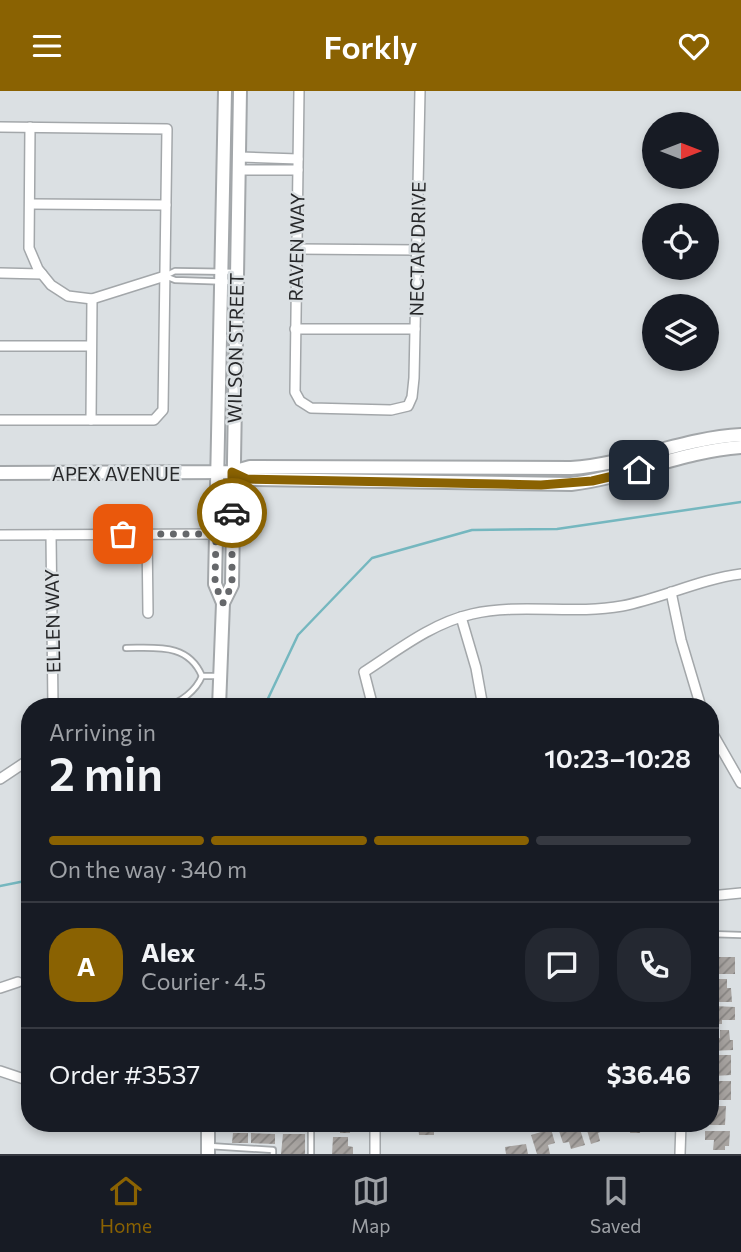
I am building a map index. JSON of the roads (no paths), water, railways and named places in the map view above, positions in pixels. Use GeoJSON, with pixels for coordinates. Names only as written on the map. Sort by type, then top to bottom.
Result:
{"type":"FeatureCollection","features":[{"type":"Feature","properties":{"kind":"main road","name":"WILSON STREET"},"geometry":{"type":"LineString","coordinates":[[223,603],[215,584],[225,91]]}},
{"type":"Feature","properties":{"kind":"main road","name":"WILSON STREET"},"geometry":{"type":"LineString","coordinates":[[219,698],[223,603],[232,585],[240,91]]}},
{"type":"Feature","properties":{"kind":"main road"},"geometry":{"type":"LineString","coordinates":[[232,472],[250,467],[536,470],[585,467],[694,442],[741,435]]}},
{"type":"Feature","properties":{"kind":"main road"},"geometry":{"type":"LineString","coordinates":[[232,472],[247,479],[571,484],[619,476],[693,453],[741,447]]}},
{"type":"Feature","properties":{"kind":"main road","name":"APEX AVENUE"},"geometry":{"type":"LineString","coordinates":[[0,473],[232,472]]}},
{"type":"Feature","properties":{"kind":"main road"},"geometry":{"type":"LineString","coordinates":[[208,1132],[208,1150]]}},
{"type":"Feature","properties":{"kind":"street","name":"RAVEN WAY"},"geometry":{"type":"LineString","coordinates":[[299,91],[295,391],[300,401],[311,408],[391,410],[408,406]]}},
{"type":"Feature","properties":{"kind":"street","name":"NECTAR DRIVE"},"geometry":{"type":"LineString","coordinates":[[408,406],[415,378],[420,91]]}},
{"type":"Feature","properties":{"kind":"street"},"geometry":{"type":"LineString","coordinates":[[0,127],[167,129],[163,410],[154,420],[0,420]]}},
{"type":"Feature","properties":{"kind":"street"},"geometry":{"type":"LineString","coordinates":[[30,127],[29,248],[42,274],[51,285],[68,296],[92,299],[165,276]]}},
{"type":"Feature","properties":{"kind":"street"},"geometry":{"type":"LineString","coordinates":[[240,164],[298,159]]}},
{"type":"Feature","properties":{"kind":"street"},"geometry":{"type":"LineString","coordinates":[[240,164],[298,170]]}},
{"type":"Feature","properties":{"kind":"street"},"geometry":{"type":"LineString","coordinates":[[30,204],[166,205]]}},
{"type":"Feature","properties":{"kind":"street"},"geometry":{"type":"LineString","coordinates":[[296,249],[417,250]]}},
{"type":"Feature","properties":{"kind":"street"},"geometry":{"type":"LineString","coordinates":[[0,273],[42,274]]}},
{"type":"Feature","properties":{"kind":"street"},"geometry":{"type":"LineString","coordinates":[[91,420],[92,299]]}},
{"type":"Feature","properties":{"kind":"street"},"geometry":{"type":"LineString","coordinates":[[295,329],[415,329]]}},
{"type":"Feature","properties":{"kind":"street"},"geometry":{"type":"LineString","coordinates":[[0,345],[91,346]]}},
{"type":"Feature","properties":{"kind":"street","name":"ELLEN WAY"},"geometry":{"type":"LineString","coordinates":[[51,534],[53,698]]}},
{"type":"Feature","properties":{"kind":"street"},"geometry":{"type":"LineString","coordinates":[[147,534],[148,613]]}},
{"type":"Feature","properties":{"kind":"street"},"geometry":{"type":"LineString","coordinates":[[0,535],[216,534]]}},
{"type":"Feature","properties":{"kind":"street"},"geometry":{"type":"LineString","coordinates":[[371,698],[364,671],[426,632],[461,617],[496,610],[574,611],[607,608],[671,593],[708,580],[741,574]]}},
{"type":"Feature","properties":{"kind":"street"},"geometry":{"type":"LineString","coordinates":[[671,593],[681,640],[698,698]]}},
{"type":"Feature","properties":{"kind":"street"},"geometry":{"type":"LineString","coordinates":[[461,617],[482,698]]}},
{"type":"Feature","properties":{"kind":"street"},"geometry":{"type":"LineString","coordinates":[[719,745],[741,783]]}},
{"type":"Feature","properties":{"kind":"street"},"geometry":{"type":"LineString","coordinates":[[0,779],[21,765]]}},
{"type":"Feature","properties":{"kind":"street"},"geometry":{"type":"LineString","coordinates":[[719,895],[741,893]]}},
{"type":"Feature","properties":{"kind":"street"},"geometry":{"type":"LineString","coordinates":[[0,988],[18,982]]}},
{"type":"Feature","properties":{"kind":"street"},"geometry":{"type":"LineString","coordinates":[[0,1071],[21,1078]]}},
{"type":"Feature","properties":{"kind":"street"},"geometry":{"type":"LineString","coordinates":[[374,1154],[375,1132]]}},
{"type":"Feature","properties":{"kind":"street"},"geometry":{"type":"LineString","coordinates":[[680,1154],[681,1132]]}},
{"type":"Feature","properties":{"kind":"lane"},"geometry":{"type":"LineString","coordinates":[[165,276],[175,271],[237,277]]}},
{"type":"Feature","properties":{"kind":"lane"},"geometry":{"type":"LineString","coordinates":[[165,276],[175,280],[237,277]]}},
{"type":"Feature","properties":{"kind":"lane"},"geometry":{"type":"LineString","coordinates":[[126,648],[177,651],[190,657],[202,676]]}},
{"type":"Feature","properties":{"kind":"lane"},"geometry":{"type":"LineString","coordinates":[[202,676],[220,676]]}},
{"type":"Feature","properties":{"kind":"lane"},"geometry":{"type":"LineString","coordinates":[[181,698],[196,689],[202,676]]}},
{"type":"Feature","properties":{"kind":"lane"},"geometry":{"type":"LineString","coordinates":[[719,934],[741,935]]}},
{"type":"Feature","properties":{"kind":"lane"},"geometry":{"type":"LineString","coordinates":[[311,1132],[311,1154]]}},
{"type":"Feature","properties":{"kind":"lane"},"geometry":{"type":"LineString","coordinates":[[208,1150],[273,1150],[273,1154]]}},
{"type":"Feature","properties":{"kind":"waterway"},"geometry":{"type":"LineString","coordinates":[[268,698],[298,635],[372,558],[472,530],[557,529],[741,502]]}},
{"type":"Feature","properties":{"kind":"waterway"},"geometry":{"type":"LineString","coordinates":[[0,886],[21,882]]}}]}
